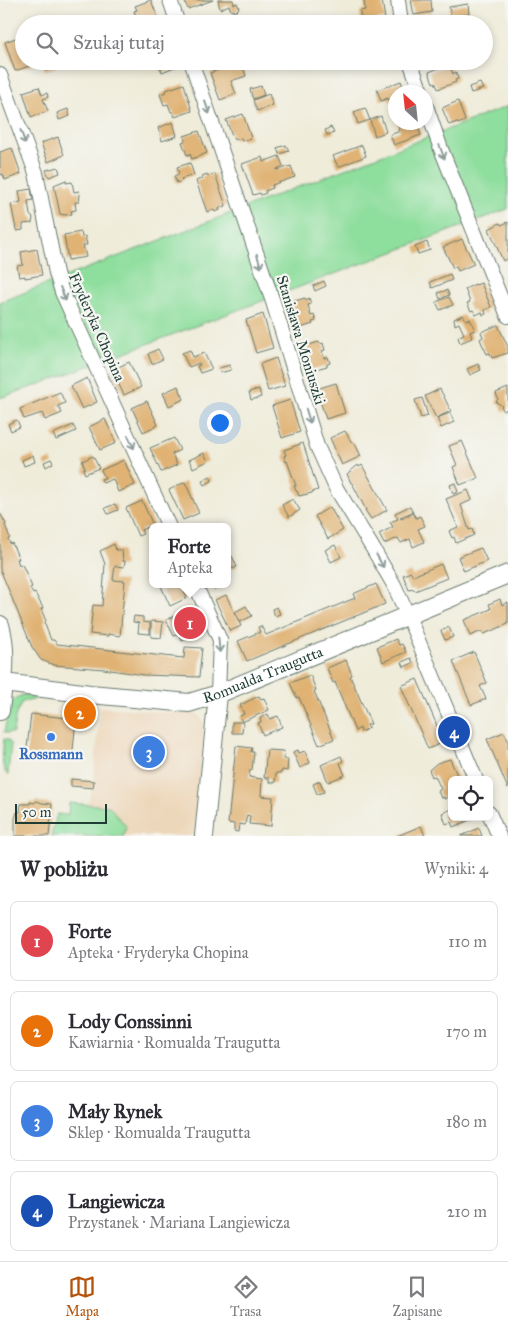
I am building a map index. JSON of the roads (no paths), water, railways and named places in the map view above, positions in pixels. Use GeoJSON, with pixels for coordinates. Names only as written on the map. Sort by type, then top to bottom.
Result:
{"type":"FeatureCollection","features":[{"type":"Feature","properties":{"kind":"street"},"geometry":{"type":"LineString","coordinates":[[170,0],[175,15]]}},
{"type":"Feature","properties":{"kind":"street"},"geometry":{"type":"LineString","coordinates":[[398,0],[400,15]]}},
{"type":"Feature","properties":{"kind":"street","name":"Stanisława Moniuszki"},"geometry":{"type":"LineString","coordinates":[[194,70],[273,302],[317,446],[336,488],[372,547],[408,616],[474,776]]}},
{"type":"Feature","properties":{"kind":"street"},"geometry":{"type":"LineString","coordinates":[[413,70],[419,85]]}},
{"type":"Feature","properties":{"kind":"street","name":"Fryderyka Chopina"},"geometry":{"type":"LineString","coordinates":[[0,75],[36,173],[56,273],[62,292],[167,523]]}},
{"type":"Feature","properties":{"kind":"street"},"geometry":{"type":"LineString","coordinates":[[433,126],[508,316]]}},
{"type":"Feature","properties":{"kind":"street","name":"Romualda Traugutta"},"geometry":{"type":"LineString","coordinates":[[4,683],[90,694],[189,703],[218,694],[508,574]]}},
{"type":"Feature","properties":{"kind":"street"},"geometry":{"type":"LineString","coordinates":[[197,588],[220,640],[218,694],[204,836]]}},
{"type":"Feature","properties":{"kind":"street"},"geometry":{"type":"LineString","coordinates":[[0,625],[5,646],[4,683],[0,711]]}},
{"type":"Feature","properties":{"kind":"street"},"geometry":{"type":"LineString","coordinates":[[492,821],[499,836]]}},
{"type":"Feature","properties":{"kind":"place","name":"Forte"},"geometry":{"type":"Point","coordinates":[190,623]}},
{"type":"Feature","properties":{"kind":"place","name":"Lody Conssinni"},"geometry":{"type":"Point","coordinates":[80,713]}},
{"type":"Feature","properties":{"kind":"place","name":"Langiewicza"},"geometry":{"type":"Point","coordinates":[454,732]}},
{"type":"Feature","properties":{"kind":"place","name":"Rossmann"},"geometry":{"type":"Point","coordinates":[51,737]}},
{"type":"Feature","properties":{"kind":"place","name":"Mały Rynek"},"geometry":{"type":"Point","coordinates":[149,752]}}]}
